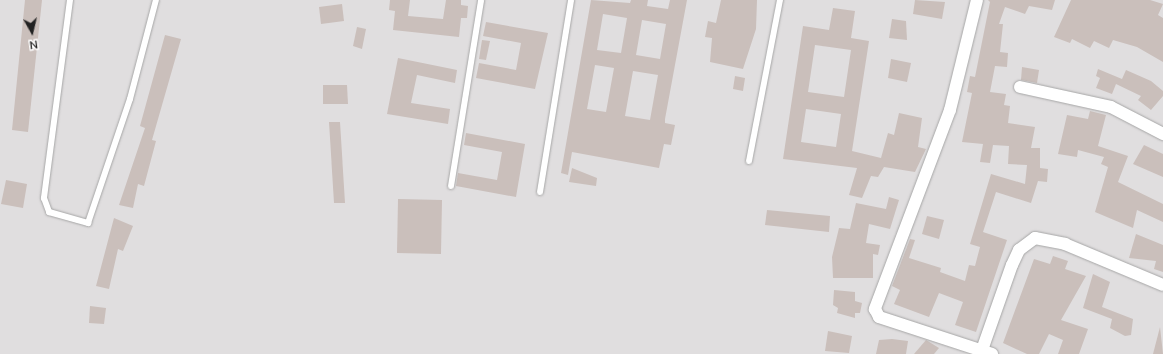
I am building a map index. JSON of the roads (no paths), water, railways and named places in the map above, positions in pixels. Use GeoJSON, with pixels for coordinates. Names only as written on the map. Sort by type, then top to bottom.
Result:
{"type":"FeatureCollection","features":[{"type":"Feature","properties":{"kind":"street"},"geometry":{"type":"LineString","coordinates":[[977,0],[950,110],[875,309],[879,317],[987,352],[1012,265],[1020,250],[1035,238],[1065,244],[1163,286]]}},
{"type":"Feature","properties":{"kind":"street"},"geometry":{"type":"LineString","coordinates":[[1020,86],[1111,107],[1163,134]]}},
{"type":"Feature","properties":{"kind":"lane"},"geometry":{"type":"LineString","coordinates":[[70,0],[44,198],[49,212],[88,223],[130,99],[156,0]]}},
{"type":"Feature","properties":{"kind":"lane"},"geometry":{"type":"LineString","coordinates":[[451,186],[481,0]]}},
{"type":"Feature","properties":{"kind":"lane"},"geometry":{"type":"LineString","coordinates":[[540,192],[571,0]]}},
{"type":"Feature","properties":{"kind":"lane"},"geometry":{"type":"LineString","coordinates":[[749,161],[780,0]]}}]}
